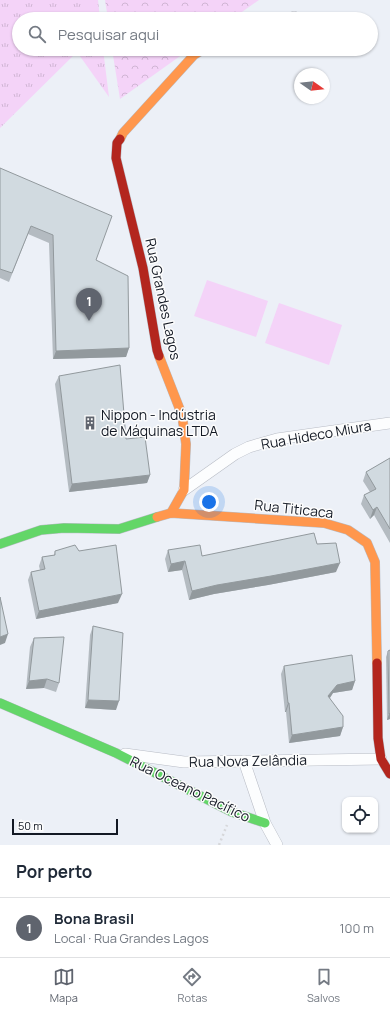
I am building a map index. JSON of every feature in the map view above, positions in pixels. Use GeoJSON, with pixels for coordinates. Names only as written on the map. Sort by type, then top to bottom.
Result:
{"type":"FeatureCollection","features":[{"type":"Feature","properties":{"kind":"street","name":"Rua Grandes Lagos"},"geometry":{"type":"LineString","coordinates":[[171,513],[184,490],[186,444],[182,415],[157,350],[143,268],[116,158],[117,143],[123,133],[193,56]]}},
{"type":"Feature","properties":{"kind":"street","name":"Rua Hideco Miura"},"geometry":{"type":"LineString","coordinates":[[184,490],[235,454],[249,447],[277,439],[390,423]]}},
{"type":"Feature","properties":{"kind":"street","name":"Rua Titicaca"},"geometry":{"type":"LineString","coordinates":[[0,544],[41,530],[64,528],[119,529],[171,513],[324,524],[348,530],[367,542],[375,562],[377,716],[381,760]]}},
{"type":"Feature","properties":{"kind":"street","name":"Rua Oceano Pacífico"},"geometry":{"type":"LineString","coordinates":[[0,703],[116,753],[232,812],[265,824]]}},
{"type":"Feature","properties":{"kind":"street","name":"Rua Nova Zelândia"},"geometry":{"type":"LineString","coordinates":[[116,753],[184,762],[381,760]]}},
{"type":"Feature","properties":{"kind":"street"},"geometry":{"type":"LineString","coordinates":[[381,760],[390,774]]}},
{"type":"Feature","properties":{"kind":"street","name":"Rua Oceano Pacífico"},"geometry":{"type":"LineString","coordinates":[[244,761],[265,824],[277,845]]}},
{"type":"Feature","properties":{"kind":"path"},"geometry":{"type":"LineString","coordinates":[[219,845],[232,812]]}},
{"type":"Feature","properties":{"kind":"green space"},"geometry":{"type":"Polygon","coordinates":[[[0,0],[98,0],[99,12],[12,12],[12,56],[73,56],[0,128],[0,0]]]}},
{"type":"Feature","properties":{"kind":"green space"},"geometry":{"type":"Polygon","coordinates":[[[105,0],[259,0],[242,12],[107,12],[105,0]]]}},
{"type":"Feature","properties":{"kind":"green space"},"geometry":{"type":"Polygon","coordinates":[[[80,56],[104,56],[109,97],[80,56]]]}},
{"type":"Feature","properties":{"kind":"green space"},"geometry":{"type":"Polygon","coordinates":[[[113,56],[180,56],[120,99],[113,56]]]}},
{"type":"Feature","properties":{"kind":"green space"},"geometry":{"type":"Polygon","coordinates":[[[207,280],[268,301],[256,337],[194,316],[207,280]]]}},
{"type":"Feature","properties":{"kind":"green space"},"geometry":{"type":"Polygon","coordinates":[[[279,303],[342,325],[329,365],[265,343],[279,303]]]}},
{"type":"Feature","properties":{"kind":"building"},"geometry":{"type":"Polygon","coordinates":[[[0,168],[112,216],[96,260],[128,276],[129,348],[56,351],[53,235],[31,226],[12,273],[0,269],[0,168]]]}},
{"type":"Feature","properties":{"kind":"building","name":"Nippon - Indústria de Máquinas LTDA"},"geometry":{"type":"Polygon","coordinates":[[[120,365],[126,439],[145,437],[150,475],[72,484],[59,376],[120,365]]]}},
{"type":"Feature","properties":{"kind":"building"},"geometry":{"type":"Polygon","coordinates":[[[390,458],[390,529],[377,507],[373,510],[364,495],[376,489],[366,472],[390,458]]]}},
{"type":"Feature","properties":{"kind":"building"},"geometry":{"type":"Polygon","coordinates":[[[314,533],[317,544],[336,543],[340,563],[217,585],[192,591],[185,561],[171,564],[168,550],[200,545],[202,556],[314,533]]]}},
{"type":"Feature","properties":{"kind":"building"},"geometry":{"type":"Polygon","coordinates":[[[75,545],[79,551],[116,545],[122,594],[39,611],[31,572],[45,569],[42,557],[55,555],[55,551],[75,545]]]}},
{"type":"Feature","properties":{"kind":"building"},"geometry":{"type":"Polygon","coordinates":[[[0,597],[8,634],[0,637],[0,597]]]}},
{"type":"Feature","properties":{"kind":"building"},"geometry":{"type":"Polygon","coordinates":[[[93,626],[123,633],[119,701],[88,700],[93,626]]]}},
{"type":"Feature","properties":{"kind":"building"},"geometry":{"type":"Polygon","coordinates":[[[64,637],[59,683],[47,679],[29,681],[34,638],[64,637]]]}},
{"type":"Feature","properties":{"kind":"building"},"geometry":{"type":"Polygon","coordinates":[[[390,650],[390,713],[389,714],[388,651],[390,650]]]}},
{"type":"Feature","properties":{"kind":"building"},"geometry":{"type":"Polygon","coordinates":[[[352,655],[355,681],[337,685],[328,696],[343,716],[343,727],[292,735],[284,666],[352,655]]]}},
{"type":"Feature","properties":{"kind":"traffic: fast"},"geometry":{"type":"LineString","coordinates":[[0,544],[41,530],[64,528],[119,529],[157,517]]}},
{"type":"Feature","properties":{"kind":"traffic: fast"},"geometry":{"type":"LineString","coordinates":[[0,703],[116,753],[232,812],[265,823]]}},
{"type":"Feature","properties":{"kind":"traffic: slow"},"geometry":{"type":"LineString","coordinates":[[120,139],[123,133],[193,56]]}},
{"type":"Feature","properties":{"kind":"traffic: slow"},"geometry":{"type":"LineString","coordinates":[[159,356],[182,415],[186,444],[184,490],[171,513]]}},
{"type":"Feature","properties":{"kind":"traffic: slow"},"geometry":{"type":"LineString","coordinates":[[157,517],[171,513],[324,523],[348,530],[367,543],[375,562],[377,663]]}},
{"type":"Feature","properties":{"kind":"traffic: jam"},"geometry":{"type":"LineString","coordinates":[[120,139],[117,143],[116,158],[143,268],[159,356]]}},
{"type":"Feature","properties":{"kind":"traffic: jam"},"geometry":{"type":"LineString","coordinates":[[377,663],[378,738],[381,759],[390,774]]}},
{"type":"Feature","properties":{"kind":"place","name":"Bona Brasil"},"geometry":{"type":"Point","coordinates":[89,321]}},
{"type":"Feature","properties":{"kind":"place","name":"Nippon - Indústria de Máquinas LTDA"},"geometry":{"type":"Point","coordinates":[90,423]}}]}
